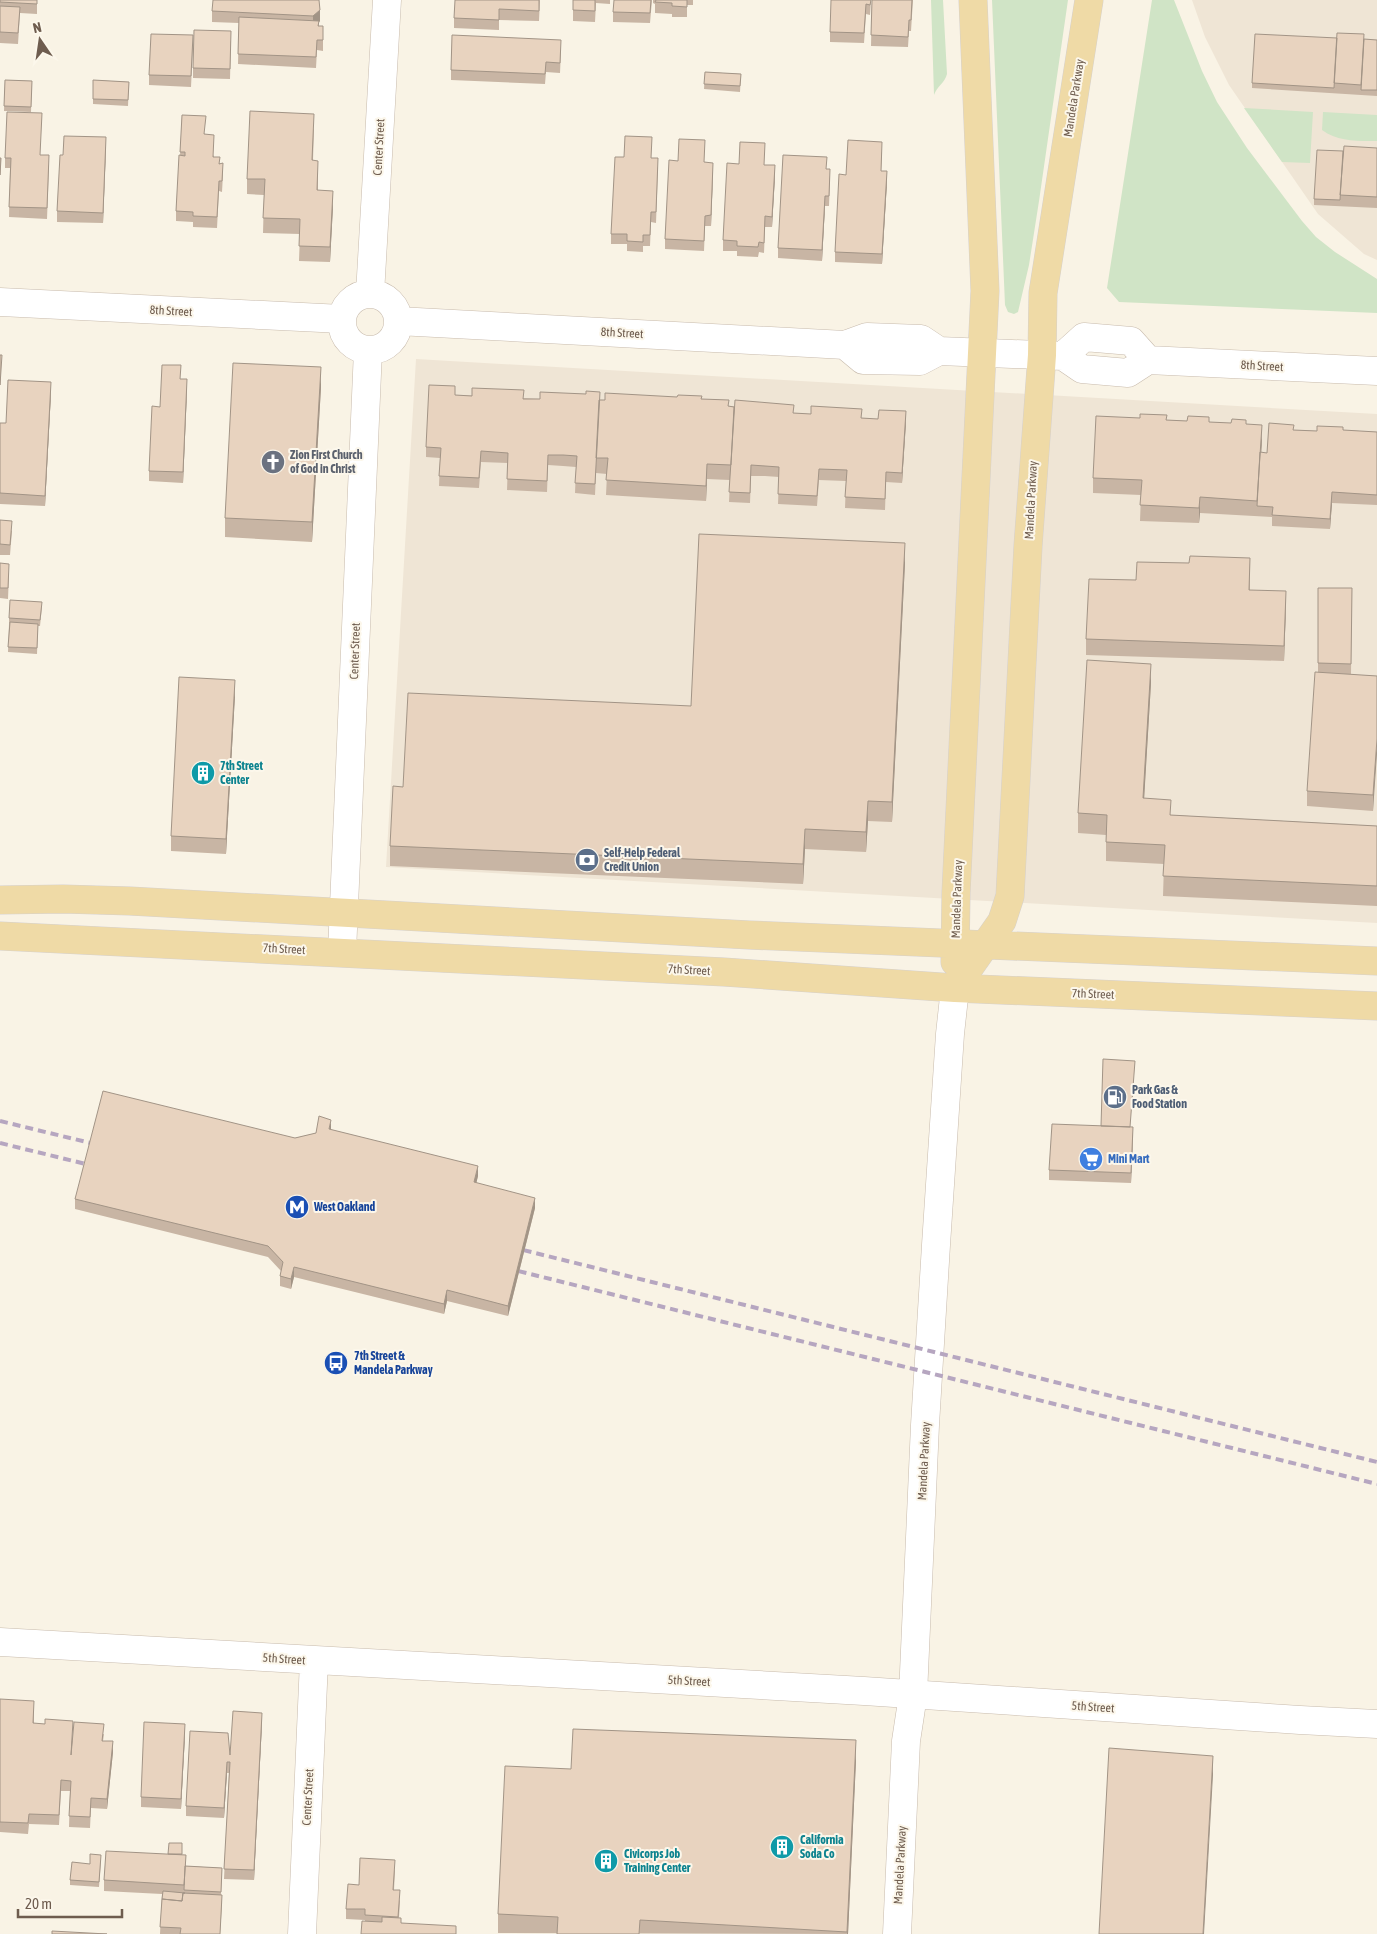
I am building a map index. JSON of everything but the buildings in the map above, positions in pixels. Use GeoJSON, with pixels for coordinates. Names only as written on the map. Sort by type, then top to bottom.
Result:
{"type":"FeatureCollection","features":[{"type":"Feature","properties":{"kind":"main road","name":"Mandela Parkway"},"geometry":{"type":"LineString","coordinates":[[955,988],[955,944],[966,680],[983,352],[984,291],[973,0]]}},
{"type":"Feature","properties":{"kind":"main road","name":"Mandela Parkway"},"geometry":{"type":"LineString","coordinates":[[955,988],[1002,921],[1010,896],[1029,536],[1052,356],[1043,293],[1089,0]]}},
{"type":"Feature","properties":{"kind":"main road"},"geometry":{"type":"LineString","coordinates":[[0,900],[63,899],[955,944],[1377,961]]}},
{"type":"Feature","properties":{"kind":"main road","name":"7th Street"},"geometry":{"type":"LineString","coordinates":[[0,936],[724,972],[955,988],[1377,1006]]}},
{"type":"Feature","properties":{"kind":"street","name":"Center Street"},"geometry":{"type":"LineString","coordinates":[[370,294],[387,0]]}},
{"type":"Feature","properties":{"kind":"street"},"geometry":{"type":"LineString","coordinates":[[370,294],[379,295],[393,305],[398,322],[393,339],[386,346],[368,350],[351,344],[342,328],[342,319],[344,310],[355,298],[370,294]]}},
{"type":"Feature","properties":{"kind":"street","name":"8th Street"},"geometry":{"type":"LineString","coordinates":[[0,302],[342,319]]}},
{"type":"Feature","properties":{"kind":"street","name":"8th Street"},"geometry":{"type":"LineString","coordinates":[[398,322],[845,345],[863,360],[920,361],[939,351],[1052,356],[1084,337],[1131,341],[1148,360],[1377,371]]}},
{"type":"Feature","properties":{"kind":"street","name":"Center Street"},"geometry":{"type":"LineString","coordinates":[[342,952],[368,350]]}},
{"type":"Feature","properties":{"kind":"street","name":"Mandela Parkway"},"geometry":{"type":"LineString","coordinates":[[897,1934],[906,1741],[913,1695],[933,1298],[950,1034],[955,988]]}},
{"type":"Feature","properties":{"kind":"street","name":"5th Street"},"geometry":{"type":"LineString","coordinates":[[0,1642],[735,1683],[1377,1724]]}},
{"type":"Feature","properties":{"kind":"street","name":"Center Street"},"geometry":{"type":"LineString","coordinates":[[302,1934],[314,1661]]}},
{"type":"Feature","properties":{"kind":"shaded area"},"geometry":{"type":"Polygon","coordinates":[[[1192,0],[1377,0],[1377,260],[1364,254],[1318,214],[1229,85],[1205,37],[1192,0]]]}},
{"type":"Feature","properties":{"kind":"shaded area"},"geometry":{"type":"Polygon","coordinates":[[[416,359],[1377,414],[1377,923],[386,867],[416,359]]]}},
{"type":"Feature","properties":{"kind":"green space"},"geometry":{"type":"Polygon","coordinates":[[[931,0],[943,0],[947,74],[934,95],[931,0]]]}},
{"type":"Feature","properties":{"kind":"green space"},"geometry":{"type":"Polygon","coordinates":[[[992,0],[1068,0],[1029,265],[1018,312],[1014,314],[1008,312],[1005,305],[992,0]]]}},
{"type":"Feature","properties":{"kind":"green space"},"geometry":{"type":"Polygon","coordinates":[[[1152,0],[1174,0],[1202,71],[1217,102],[1247,148],[1302,221],[1316,237],[1335,252],[1377,279],[1377,313],[1119,302],[1107,288],[1152,0]]]}},
{"type":"Feature","properties":{"kind":"green space"},"geometry":{"type":"Polygon","coordinates":[[[1244,108],[1313,112],[1310,163],[1282,162],[1244,108]]]}},
{"type":"Feature","properties":{"kind":"green space"},"geometry":{"type":"Polygon","coordinates":[[[1323,112],[1377,115],[1377,141],[1341,139],[1328,134],[1322,130],[1323,112]]]}},
{"type":"Feature","properties":{"kind":"railway"},"geometry":{"type":"LineString","coordinates":[[0,1121],[103,1146]]}},
{"type":"Feature","properties":{"kind":"railway"},"geometry":{"type":"LineString","coordinates":[[0,1143],[98,1167]]}},
{"type":"Feature","properties":{"kind":"railway"},"geometry":{"type":"LineString","coordinates":[[511,1247],[1377,1462]]}},
{"type":"Feature","properties":{"kind":"railway"},"geometry":{"type":"LineString","coordinates":[[506,1268],[1377,1484]]}},
{"type":"Feature","properties":{"kind":"place","name":"Zion First Church of God in Christ"},"geometry":{"type":"Point","coordinates":[273,462]}},
{"type":"Feature","properties":{"kind":"place","name":"7th Street Center"},"geometry":{"type":"Point","coordinates":[203,773]}},
{"type":"Feature","properties":{"kind":"place","name":"Self-Help Federal Credit Union"},"geometry":{"type":"Point","coordinates":[587,860]}},
{"type":"Feature","properties":{"kind":"place","name":"Park Gas & Food Station"},"geometry":{"type":"Point","coordinates":[1115,1097]}},
{"type":"Feature","properties":{"kind":"place","name":"Mini Mart"},"geometry":{"type":"Point","coordinates":[1091,1159]}},
{"type":"Feature","properties":{"kind":"place","name":"West Oakland"},"geometry":{"type":"Point","coordinates":[297,1207]}},
{"type":"Feature","properties":{"kind":"place","name":"7th Street & Mandela Parkway"},"geometry":{"type":"Point","coordinates":[336,1363]}},
{"type":"Feature","properties":{"kind":"place","name":"California Soda Co"},"geometry":{"type":"Point","coordinates":[782,1847]}},
{"type":"Feature","properties":{"kind":"place","name":"Civicorps Job Training Center"},"geometry":{"type":"Point","coordinates":[606,1861]}}]}
